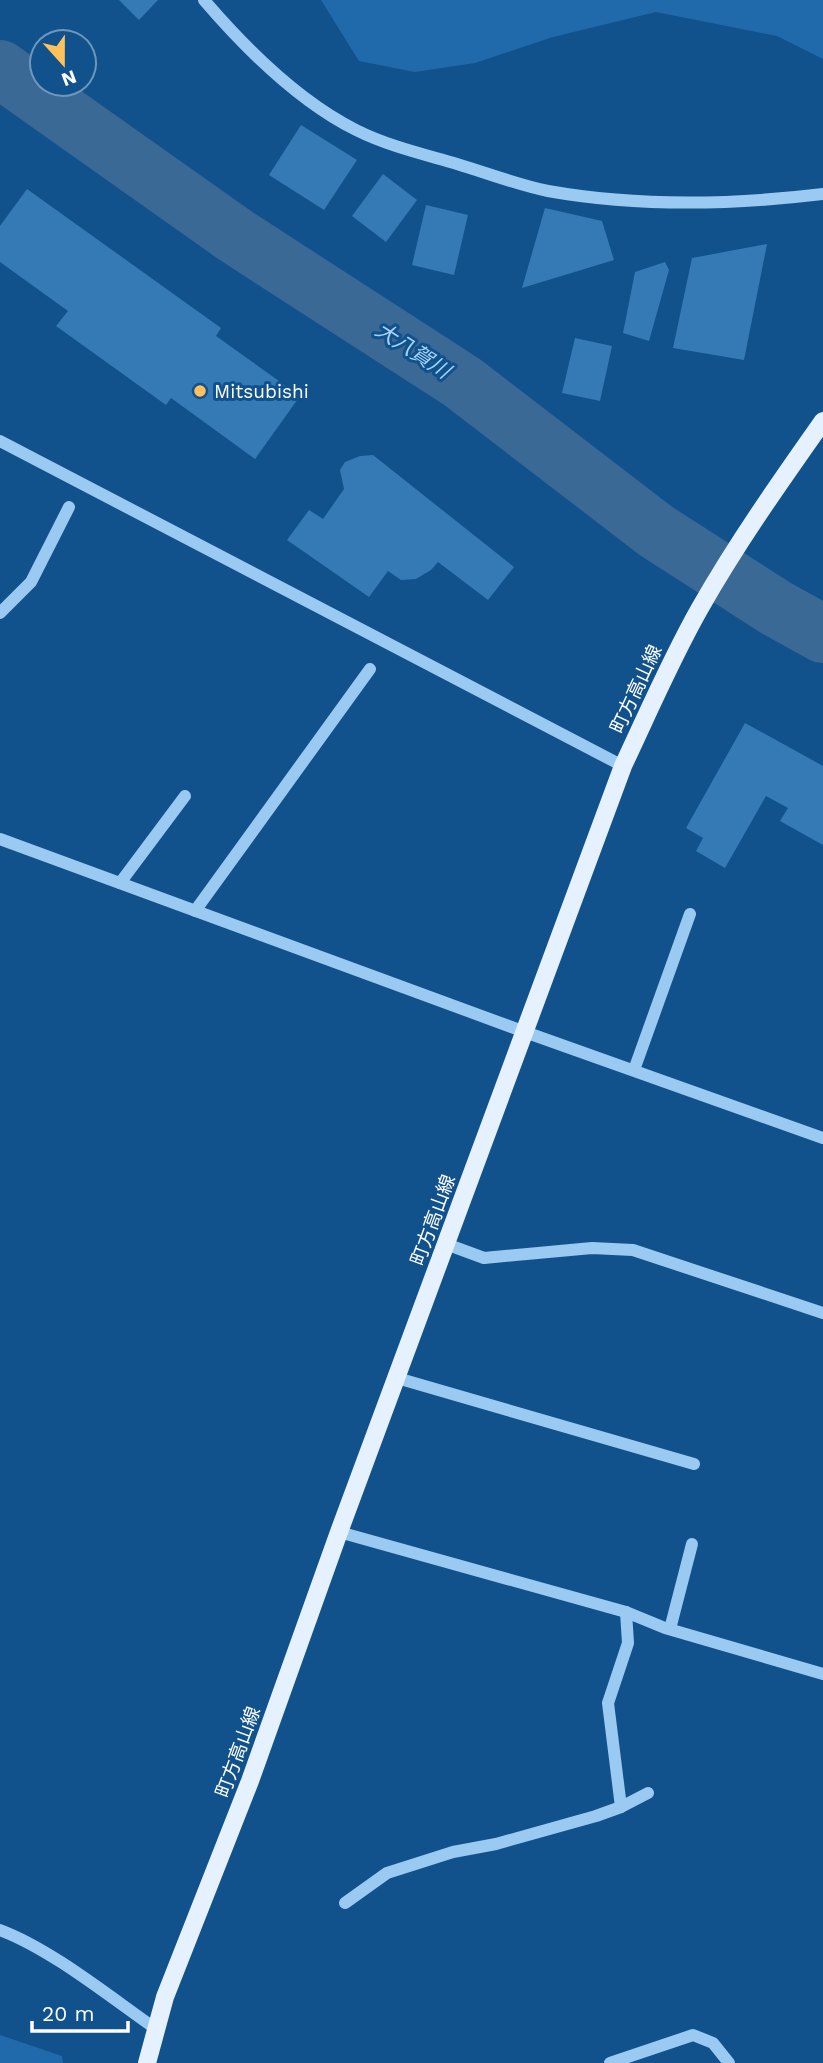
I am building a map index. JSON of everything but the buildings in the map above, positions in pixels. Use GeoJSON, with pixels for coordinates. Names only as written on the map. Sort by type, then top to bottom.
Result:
{"type":"FeatureCollection","features":[{"type":"Feature","properties":{"kind":"main road","name":"町方高山線"},"geometry":{"type":"LineString","coordinates":[[147,2063],[165,1997],[250,1781],[339,1532],[623,766],[679,647],[741,540],[823,421]]}},
{"type":"Feature","properties":{"kind":"street"},"geometry":{"type":"LineString","coordinates":[[204,0],[222,21],[284,80],[355,130],[386,143],[546,191],[649,202],[693,203],[823,194]]}},
{"type":"Feature","properties":{"kind":"street"},"geometry":{"type":"LineString","coordinates":[[0,441],[623,766]]}},
{"type":"Feature","properties":{"kind":"street"},"geometry":{"type":"LineString","coordinates":[[0,613],[31,582],[69,507]]}},
{"type":"Feature","properties":{"kind":"street"},"geometry":{"type":"LineString","coordinates":[[195,911],[370,669]]}},
{"type":"Feature","properties":{"kind":"street"},"geometry":{"type":"LineString","coordinates":[[120,883],[185,796]]}},
{"type":"Feature","properties":{"kind":"street"},"geometry":{"type":"LineString","coordinates":[[0,839],[525,1032],[823,1138]]}},
{"type":"Feature","properties":{"kind":"street"},"geometry":{"type":"LineString","coordinates":[[634,1070],[690,914]]}},
{"type":"Feature","properties":{"kind":"street"},"geometry":{"type":"LineString","coordinates":[[446,1244],[484,1258],[592,1248],[632,1250],[823,1313]]}},
{"type":"Feature","properties":{"kind":"street"},"geometry":{"type":"LineString","coordinates":[[397,1378],[694,1464]]}},
{"type":"Feature","properties":{"kind":"street"},"geometry":{"type":"LineString","coordinates":[[339,1532],[626,1612],[670,1629],[823,1674]]}},
{"type":"Feature","properties":{"kind":"street"},"geometry":{"type":"LineString","coordinates":[[670,1629],[692,1544]]}},
{"type":"Feature","properties":{"kind":"street"},"geometry":{"type":"LineString","coordinates":[[621,1807],[608,1703],[628,1643],[626,1612]]}},
{"type":"Feature","properties":{"kind":"street"},"geometry":{"type":"LineString","coordinates":[[345,1903],[387,1872],[453,1852],[496,1844],[621,1807],[648,1793]]}},
{"type":"Feature","properties":{"kind":"street"},"geometry":{"type":"LineString","coordinates":[[0,1930],[12,1934],[70,1969],[156,2029]]}},
{"type":"Feature","properties":{"kind":"street"},"geometry":{"type":"LineString","coordinates":[[610,2063],[693,2035],[713,2043],[729,2063]]}},
{"type":"Feature","properties":{"kind":"shaded area"},"geometry":{"type":"Polygon","coordinates":[[[321,0],[823,0],[823,59],[777,36],[656,12],[553,37],[475,63],[415,72],[359,61],[321,0]]]}},
{"type":"Feature","properties":{"kind":"shaded area"},"geometry":{"type":"Polygon","coordinates":[[[0,2035],[62,2056],[63,2063],[0,2063],[0,2035]]]}},
{"type":"Feature","properties":{"kind":"waterway","name":"大八賀川"},"geometry":{"type":"LineString","coordinates":[[0,69],[236,236],[462,382],[656,531],[776,608],[823,634]]}},
{"type":"Feature","properties":{"kind":"place","name":"Mitsubishi"},"geometry":{"type":"Point","coordinates":[200,391]}}]}
